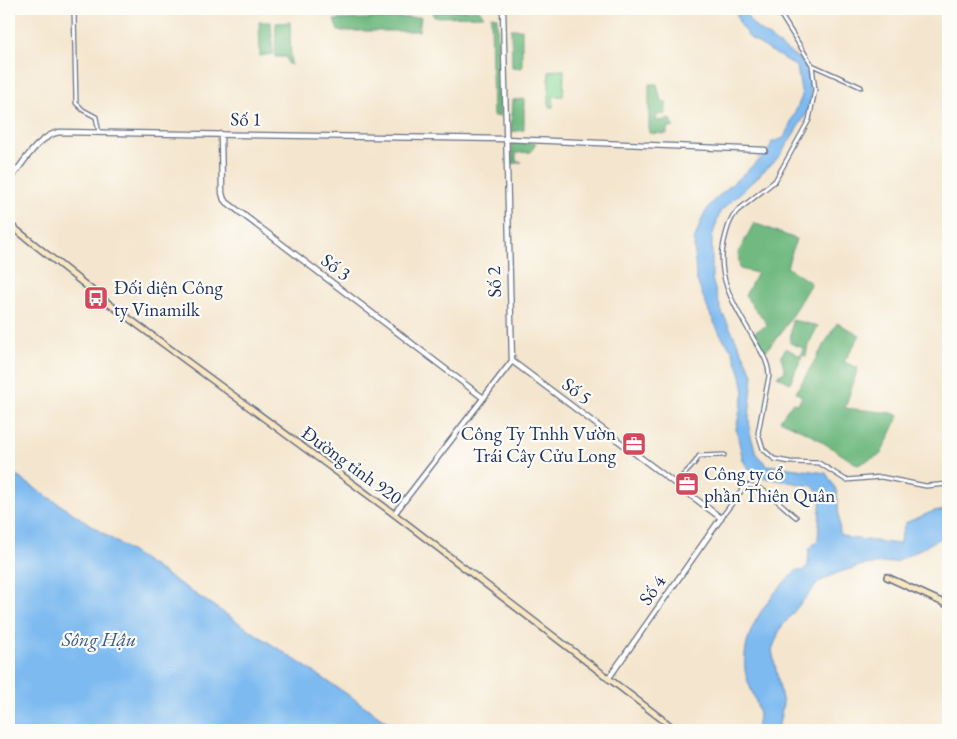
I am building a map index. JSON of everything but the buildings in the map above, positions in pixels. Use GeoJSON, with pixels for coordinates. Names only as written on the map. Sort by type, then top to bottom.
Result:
{"type":"FeatureCollection","features":[{"type":"Feature","properties":{"kind":"main road","name":"Đường tỉnh 920"},"geometry":{"type":"LineString","coordinates":[[9,224],[116,308],[394,514],[676,730]]}},
{"type":"Feature","properties":{"kind":"main road"},"geometry":{"type":"LineString","coordinates":[[888,577],[948,605]]}},
{"type":"Feature","properties":{"kind":"street"},"geometry":{"type":"LineString","coordinates":[[74,9],[76,103],[83,110],[96,117],[99,133]]}},
{"type":"Feature","properties":{"kind":"street","name":"Số 2"},"geometry":{"type":"LineString","coordinates":[[503,9],[512,361]]}},
{"type":"Feature","properties":{"kind":"street"},"geometry":{"type":"LineString","coordinates":[[776,9],[812,64],[815,90],[809,120],[775,181],[732,217],[722,250],[723,274],[731,301],[769,368],[758,427],[761,445],[766,453],[774,459],[790,462],[819,463],[846,480],[881,477],[926,486],[948,484]]}},
{"type":"Feature","properties":{"kind":"street"},"geometry":{"type":"LineString","coordinates":[[812,64],[860,87]]}},
{"type":"Feature","properties":{"kind":"street","name":"Số 1"},"geometry":{"type":"LineString","coordinates":[[9,181],[36,147],[53,133],[505,139],[765,150]]}},
{"type":"Feature","properties":{"kind":"street","name":"Số 3"},"geometry":{"type":"LineString","coordinates":[[221,134],[222,193],[224,200],[482,397]]}},
{"type":"Feature","properties":{"kind":"street"},"geometry":{"type":"LineString","coordinates":[[394,514],[482,397],[512,361]]}},
{"type":"Feature","properties":{"kind":"street","name":"Số 5"},"geometry":{"type":"LineString","coordinates":[[512,361],[721,518]]}},
{"type":"Feature","properties":{"kind":"street"},"geometry":{"type":"LineString","coordinates":[[676,484],[684,473],[695,464],[699,456],[724,455]]}},
{"type":"Feature","properties":{"kind":"street"},"geometry":{"type":"LineString","coordinates":[[721,518],[745,486],[750,485],[762,490],[796,517]]}},
{"type":"Feature","properties":{"kind":"street","name":"Số 4"},"geometry":{"type":"LineString","coordinates":[[608,679],[721,518]]}},
{"type":"Feature","properties":{"kind":"green space"},"geometry":{"type":"Polygon","coordinates":[[[479,10],[484,16],[434,17],[433,13],[440,11],[479,10]]]}},
{"type":"Feature","properties":{"kind":"green space"},"geometry":{"type":"Polygon","coordinates":[[[491,16],[497,17],[500,116],[493,116],[491,16]]]}},
{"type":"Feature","properties":{"kind":"green space"},"geometry":{"type":"Polygon","coordinates":[[[421,17],[419,31],[338,31],[334,20],[421,17]]]}},
{"type":"Feature","properties":{"kind":"green space"},"geometry":{"type":"Polygon","coordinates":[[[259,22],[271,22],[273,54],[260,56],[259,22]]]}},
{"type":"Feature","properties":{"kind":"green space"},"geometry":{"type":"Polygon","coordinates":[[[290,22],[291,65],[288,64],[286,57],[275,57],[276,23],[290,22]]]}},
{"type":"Feature","properties":{"kind":"green space"},"geometry":{"type":"Polygon","coordinates":[[[511,29],[522,29],[522,68],[512,67],[511,29]]]}},
{"type":"Feature","properties":{"kind":"green space"},"geometry":{"type":"Polygon","coordinates":[[[564,70],[563,96],[553,96],[553,107],[549,107],[549,71],[564,70]]]}},
{"type":"Feature","properties":{"kind":"green space"},"geometry":{"type":"Polygon","coordinates":[[[649,84],[657,84],[661,101],[666,102],[666,114],[657,115],[656,121],[671,119],[674,127],[667,128],[667,134],[649,133],[649,84]]]}},
{"type":"Feature","properties":{"kind":"green space"},"geometry":{"type":"Polygon","coordinates":[[[524,99],[524,130],[511,132],[513,100],[524,99]]]}},
{"type":"Feature","properties":{"kind":"green space"},"geometry":{"type":"Polygon","coordinates":[[[512,143],[536,143],[531,152],[516,153],[516,161],[522,162],[512,164],[512,143]]]}},
{"type":"Feature","properties":{"kind":"green space"},"geometry":{"type":"Polygon","coordinates":[[[754,223],[796,239],[787,267],[811,283],[783,330],[764,353],[753,333],[768,325],[745,296],[757,273],[740,269],[738,253],[754,223]]]}},
{"type":"Feature","properties":{"kind":"green space"},"geometry":{"type":"Polygon","coordinates":[[[792,320],[818,326],[808,345],[806,356],[801,355],[803,348],[790,343],[792,320]]]}},
{"type":"Feature","properties":{"kind":"green space"},"geometry":{"type":"Polygon","coordinates":[[[837,323],[860,335],[844,362],[858,368],[845,408],[892,413],[899,416],[881,454],[858,465],[810,434],[780,420],[792,403],[798,404],[802,397],[796,392],[837,323]]]}},
{"type":"Feature","properties":{"kind":"green space"},"geometry":{"type":"Polygon","coordinates":[[[786,348],[802,357],[790,383],[777,376],[785,372],[781,356],[786,348]]]}},
{"type":"Feature","properties":{"kind":"water"},"geometry":{"type":"Polygon","coordinates":[[[735,9],[746,9],[748,18],[754,26],[803,62],[810,83],[811,98],[808,111],[779,157],[720,212],[712,237],[712,279],[721,310],[753,374],[749,418],[750,433],[757,455],[767,465],[826,473],[837,491],[840,534],[849,538],[899,544],[905,523],[934,511],[948,510],[948,538],[943,537],[896,562],[863,565],[837,573],[819,582],[780,629],[772,650],[783,704],[778,730],[756,730],[759,717],[758,709],[746,676],[745,655],[748,641],[759,614],[797,570],[802,571],[808,565],[809,549],[818,540],[821,494],[812,486],[766,478],[756,474],[748,469],[743,460],[736,429],[744,392],[741,375],[732,350],[721,336],[709,312],[696,278],[694,241],[703,216],[713,201],[768,152],[772,142],[784,138],[802,96],[797,67],[750,38],[740,25],[735,9]]]}},
{"type":"Feature","properties":{"kind":"water","name":"Sông Hậu"},"geometry":{"type":"Polygon","coordinates":[[[9,471],[353,698],[399,730],[9,730],[9,471]]]}},
{"type":"Feature","properties":{"kind":"place","name":"Đối diện Công ty Vinamilk"},"geometry":{"type":"Point","coordinates":[96,298]}},
{"type":"Feature","properties":{"kind":"place","name":"Công Ty Tnhh Vườn Trái Cây Cửu Long"},"geometry":{"type":"Point","coordinates":[634,444]}},
{"type":"Feature","properties":{"kind":"place","name":"Công ty cổ phần Thiên Quân"},"geometry":{"type":"Point","coordinates":[687,484]}}]}
